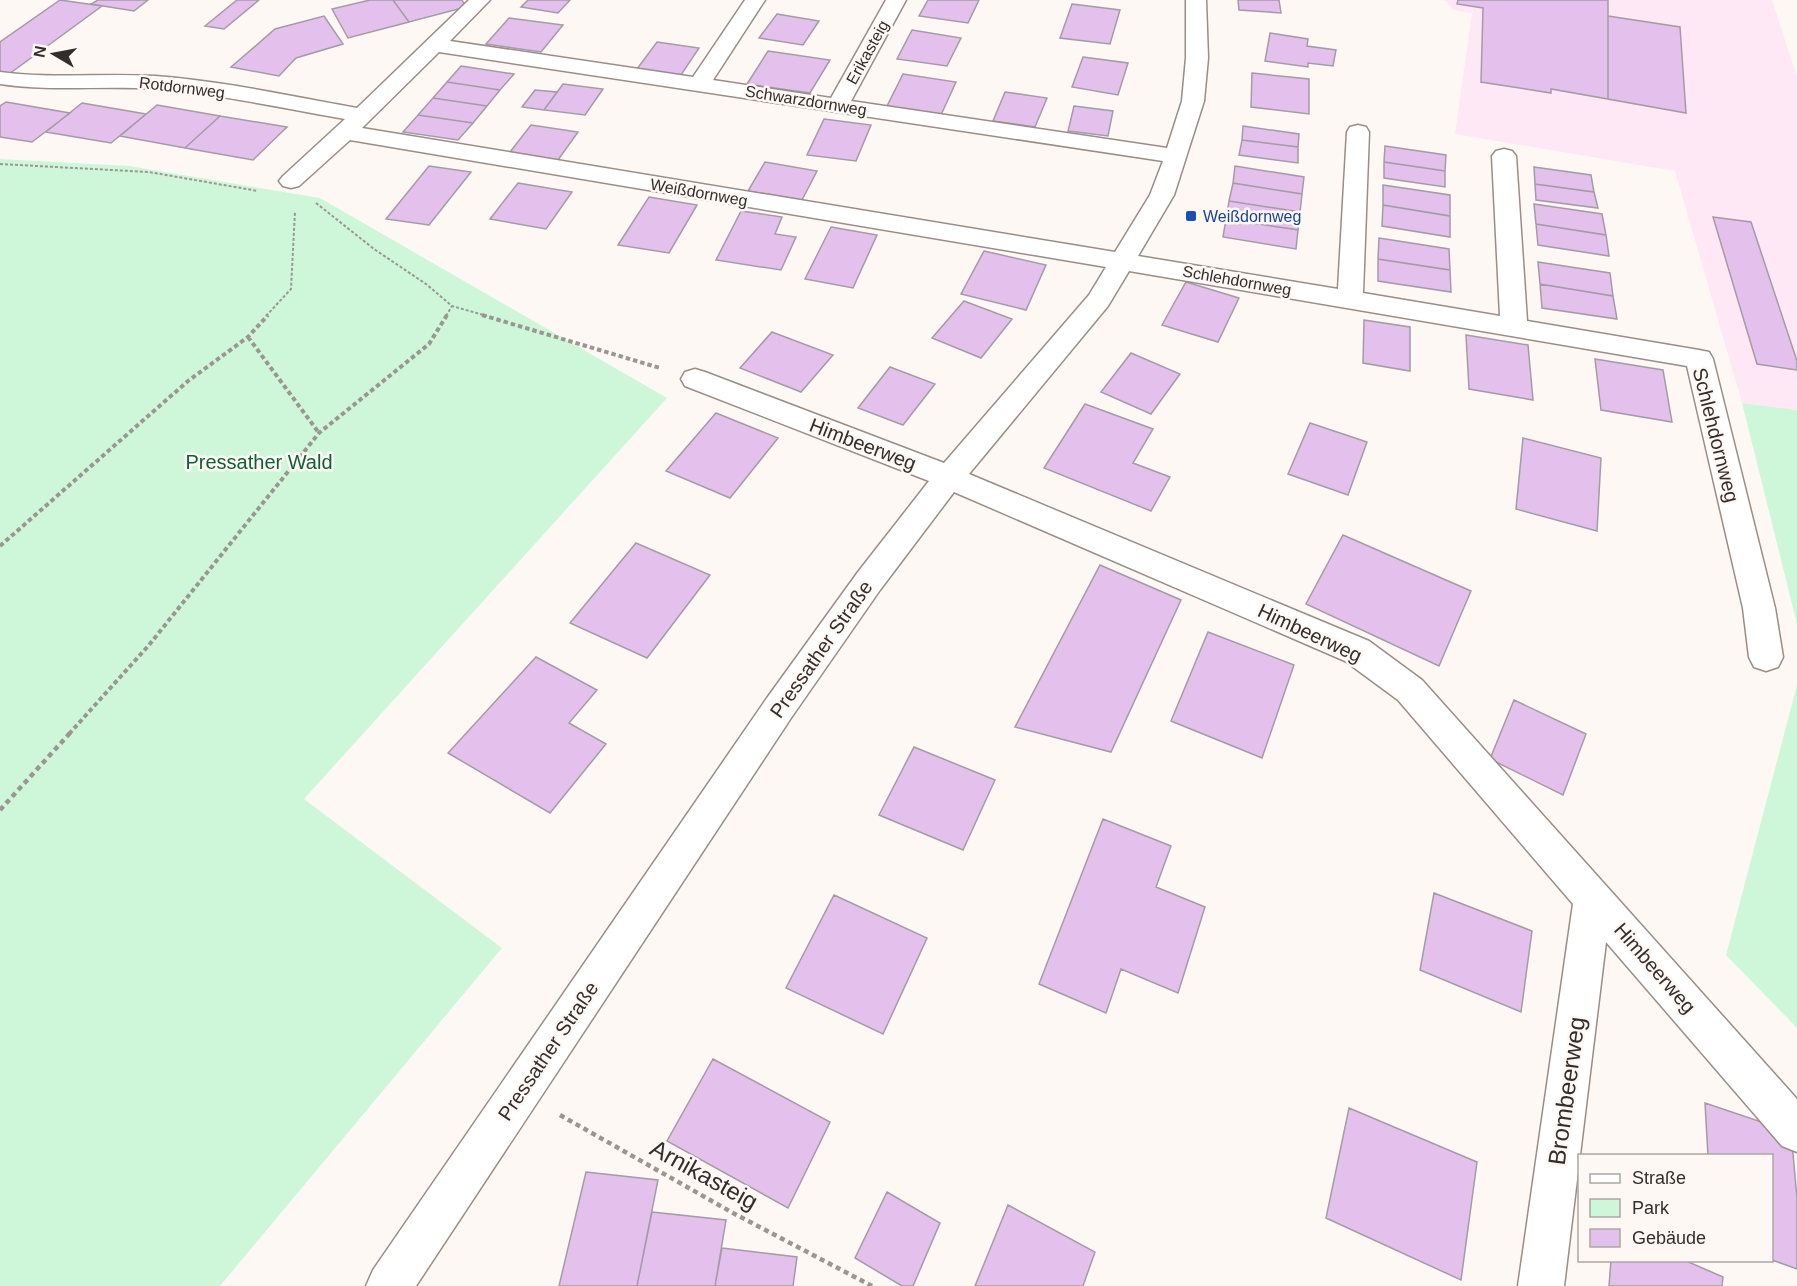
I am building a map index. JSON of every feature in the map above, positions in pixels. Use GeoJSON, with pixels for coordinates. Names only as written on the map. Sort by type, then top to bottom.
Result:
{"type":"FeatureCollection","features":[{"type":"Feature","properties":{"kind":"street"},"geometry":{"type":"LineString","coordinates":[[294,189],[354,124],[437,45],[480,0]]}},
{"type":"Feature","properties":{"kind":"street"},"geometry":{"type":"LineString","coordinates":[[699,84],[755,0]]}},
{"type":"Feature","properties":{"kind":"street","name":"Erikasteig"},"geometry":{"type":"LineString","coordinates":[[838,105],[896,0]]}},
{"type":"Feature","properties":{"kind":"street","name":"Pressather Straße"},"geometry":{"type":"LineString","coordinates":[[389,1286],[786,699],[869,581],[948,478],[1099,300],[1162,195],[1176,156],[1193,101],[1197,58],[1196,0]]}},
{"type":"Feature","properties":{"kind":"street","name":"Schwarzdornweg"},"geometry":{"type":"LineString","coordinates":[[437,45],[1176,156]]}},
{"type":"Feature","properties":{"kind":"street","name":"Rotdornweg"},"geometry":{"type":"LineString","coordinates":[[0,78],[52,83],[126,81],[193,86],[354,124]]}},
{"type":"Feature","properties":{"kind":"street","name":"Weißdornweg"},"geometry":{"type":"LineString","coordinates":[[354,124],[800,209],[1124,260]]}},
{"type":"Feature","properties":{"kind":"street"},"geometry":{"type":"LineString","coordinates":[[1350,299],[1358,132]]}},
{"type":"Feature","properties":{"kind":"street"},"geometry":{"type":"LineString","coordinates":[[1504,156],[1514,328]]}},
{"type":"Feature","properties":{"kind":"street","name":"Schlehdornweg"},"geometry":{"type":"LineString","coordinates":[[1124,260],[1699,359],[1759,608],[1766,657]]}},
{"type":"Feature","properties":{"kind":"street","name":"Himbeerweg"},"geometry":{"type":"LineString","coordinates":[[695,379],[948,478],[1357,651],[1410,690],[1797,1131]]}},
{"type":"Feature","properties":{"kind":"street","name":"Brombeerweg"},"geometry":{"type":"LineString","coordinates":[[1541,1286],[1593,897]]}},
{"type":"Feature","properties":{"kind":"path"},"geometry":{"type":"LineString","coordinates":[[0,164],[149,172],[294,189],[320,204],[374,249],[426,284],[452,306],[695,379]]}},
{"type":"Feature","properties":{"kind":"path"},"geometry":{"type":"LineString","coordinates":[[0,546],[188,381],[248,337],[291,288],[294,189]]}},
{"type":"Feature","properties":{"kind":"path"},"geometry":{"type":"LineString","coordinates":[[0,810],[149,645],[319,433],[429,344],[452,306]]}},
{"type":"Feature","properties":{"kind":"path"},"geometry":{"type":"LineString","coordinates":[[248,337],[319,433]]}},
{"type":"Feature","properties":{"kind":"path","name":"Arnikasteig"},"geometry":{"type":"LineString","coordinates":[[520,1092],[733,1213],[872,1286]]}},
{"type":"Feature","properties":{"kind":"shaded area"},"geometry":{"type":"Polygon","coordinates":[[[1439,0],[1772,0],[1797,77],[1797,410],[1742,403],[1675,171],[1455,134],[1472,13],[1453,10],[1446,1],[1439,0]]]}},
{"type":"Feature","properties":{"kind":"green space","name":"Pressather Wald"},"geometry":{"type":"Polygon","coordinates":[[[0,159],[129,166],[320,198],[667,398],[304,799],[502,948],[220,1286],[0,1286],[0,159]]]}},
{"type":"Feature","properties":{"kind":"green space"},"geometry":{"type":"Polygon","coordinates":[[[1742,403],[1797,410],[1797,624],[1742,403]]]}},
{"type":"Feature","properties":{"kind":"green space"},"geometry":{"type":"Polygon","coordinates":[[[1797,685],[1797,1028],[1726,955],[1797,685]]]}},
{"type":"Feature","properties":{"kind":"building"},"geometry":{"type":"Polygon","coordinates":[[[60,0],[102,6],[9,74],[0,73],[0,42],[60,0]]]}},
{"type":"Feature","properties":{"kind":"building"},"geometry":{"type":"Polygon","coordinates":[[[98,0],[148,0],[134,11],[91,4],[98,0]]]}},
{"type":"Feature","properties":{"kind":"building"},"geometry":{"type":"Polygon","coordinates":[[[237,0],[259,0],[224,29],[205,26],[237,0]]]}},
{"type":"Feature","properties":{"kind":"building"},"geometry":{"type":"Polygon","coordinates":[[[370,0],[393,0],[409,22],[348,38],[332,9],[370,0]]]}},
{"type":"Feature","properties":{"kind":"building"},"geometry":{"type":"Polygon","coordinates":[[[393,0],[462,0],[466,7],[409,22],[393,0]]]}},
{"type":"Feature","properties":{"kind":"building"},"geometry":{"type":"Polygon","coordinates":[[[528,0],[570,0],[558,13],[521,7],[528,0]]]}},
{"type":"Feature","properties":{"kind":"building"},"geometry":{"type":"Polygon","coordinates":[[[928,0],[979,0],[968,23],[919,16],[928,0]]]}},
{"type":"Feature","properties":{"kind":"building"},"geometry":{"type":"Polygon","coordinates":[[[1238,0],[1279,0],[1281,13],[1239,10],[1238,0]]]}},
{"type":"Feature","properties":{"kind":"building"},"geometry":{"type":"Polygon","coordinates":[[[1458,0],[1608,0],[1608,99],[1551,89],[1551,93],[1481,82],[1483,8],[1457,4],[1458,0]]]}},
{"type":"Feature","properties":{"kind":"building"},"geometry":{"type":"Polygon","coordinates":[[[1072,4],[1120,10],[1110,44],[1060,38],[1072,4]]]}},
{"type":"Feature","properties":{"kind":"building"},"geometry":{"type":"Polygon","coordinates":[[[777,14],[819,21],[803,45],[759,38],[777,14]]]}},
{"type":"Feature","properties":{"kind":"building"},"geometry":{"type":"Polygon","coordinates":[[[324,16],[343,44],[296,58],[279,76],[231,67],[275,29],[324,16]]]}},
{"type":"Feature","properties":{"kind":"building"},"geometry":{"type":"Polygon","coordinates":[[[1608,16],[1680,27],[1686,113],[1608,99],[1608,16]]]}},
{"type":"Feature","properties":{"kind":"building"},"geometry":{"type":"Polygon","coordinates":[[[509,18],[563,25],[541,52],[486,44],[509,18]]]}},
{"type":"Feature","properties":{"kind":"building"},"geometry":{"type":"Polygon","coordinates":[[[912,30],[961,38],[947,66],[897,59],[912,30]]]}},
{"type":"Feature","properties":{"kind":"building"},"geometry":{"type":"Polygon","coordinates":[[[1270,33],[1308,39],[1307,46],[1336,50],[1333,66],[1308,63],[1308,67],[1265,61],[1270,33]]]}},
{"type":"Feature","properties":{"kind":"building"},"geometry":{"type":"Polygon","coordinates":[[[657,42],[699,48],[681,75],[637,69],[657,42]]]}},
{"type":"Feature","properties":{"kind":"building"},"geometry":{"type":"Polygon","coordinates":[[[768,51],[830,60],[810,93],[747,84],[768,51]]]}},
{"type":"Feature","properties":{"kind":"building"},"geometry":{"type":"Polygon","coordinates":[[[1083,57],[1128,63],[1118,95],[1072,87],[1083,57]]]}},
{"type":"Feature","properties":{"kind":"building"},"geometry":{"type":"Polygon","coordinates":[[[461,66],[514,74],[500,90],[447,82],[461,66]]]}},
{"type":"Feature","properties":{"kind":"building"},"geometry":{"type":"Polygon","coordinates":[[[1252,73],[1309,79],[1309,114],[1251,107],[1252,73]]]}},
{"type":"Feature","properties":{"kind":"building"},"geometry":{"type":"Polygon","coordinates":[[[903,74],[956,82],[941,115],[887,106],[903,74]]]}},
{"type":"Feature","properties":{"kind":"building"},"geometry":{"type":"Polygon","coordinates":[[[447,82],[500,90],[487,106],[433,98],[447,82]]]}},
{"type":"Feature","properties":{"kind":"building"},"geometry":{"type":"Polygon","coordinates":[[[563,84],[603,89],[585,115],[544,110],[563,84]]]}},
{"type":"Feature","properties":{"kind":"building"},"geometry":{"type":"Polygon","coordinates":[[[535,90],[557,92],[544,110],[522,107],[535,90]]]}},
{"type":"Feature","properties":{"kind":"building"},"geometry":{"type":"Polygon","coordinates":[[[1005,92],[1047,98],[1035,127],[993,121],[1005,92]]]}},
{"type":"Feature","properties":{"kind":"building"},"geometry":{"type":"Polygon","coordinates":[[[433,98],[487,106],[473,123],[418,115],[433,98]]]}},
{"type":"Feature","properties":{"kind":"building"},"geometry":{"type":"Polygon","coordinates":[[[6,102],[70,113],[32,142],[0,137],[0,106],[6,102]]]}},
{"type":"Feature","properties":{"kind":"building"},"geometry":{"type":"Polygon","coordinates":[[[82,103],[146,114],[111,143],[46,132],[82,103]]]}},
{"type":"Feature","properties":{"kind":"building"},"geometry":{"type":"Polygon","coordinates":[[[157,105],[220,116],[185,148],[120,136],[157,105]]]}},
{"type":"Feature","properties":{"kind":"building"},"geometry":{"type":"Polygon","coordinates":[[[1074,106],[1113,111],[1108,136],[1068,131],[1074,106]]]}},
{"type":"Feature","properties":{"kind":"building"},"geometry":{"type":"Polygon","coordinates":[[[418,115],[473,123],[458,140],[403,132],[418,115]]]}},
{"type":"Feature","properties":{"kind":"building"},"geometry":{"type":"Polygon","coordinates":[[[220,116],[287,127],[253,160],[185,148],[220,116]]]}},
{"type":"Feature","properties":{"kind":"building"},"geometry":{"type":"Polygon","coordinates":[[[824,119],[871,125],[856,161],[807,155],[824,119]]]}},
{"type":"Feature","properties":{"kind":"building"},"geometry":{"type":"Polygon","coordinates":[[[531,125],[578,132],[558,160],[510,152],[531,125]]]}},
{"type":"Feature","properties":{"kind":"building"},"geometry":{"type":"Polygon","coordinates":[[[1243,126],[1299,134],[1298,147],[1242,140],[1243,126]]]}},
{"type":"Feature","properties":{"kind":"building"},"geometry":{"type":"Polygon","coordinates":[[[1242,140],[1298,147],[1298,163],[1239,155],[1242,140]]]}},
{"type":"Feature","properties":{"kind":"building"},"geometry":{"type":"Polygon","coordinates":[[[1385,146],[1446,155],[1445,171],[1384,162],[1385,146]]]}},
{"type":"Feature","properties":{"kind":"building"},"geometry":{"type":"Polygon","coordinates":[[[765,162],[817,171],[802,200],[748,191],[765,162]]]}},
{"type":"Feature","properties":{"kind":"building"},"geometry":{"type":"Polygon","coordinates":[[[1384,162],[1445,171],[1445,187],[1384,178],[1384,162]]]}},
{"type":"Feature","properties":{"kind":"building"},"geometry":{"type":"Polygon","coordinates":[[[429,166],[471,172],[429,225],[386,219],[429,166]]]}},
{"type":"Feature","properties":{"kind":"building"},"geometry":{"type":"Polygon","coordinates":[[[1235,166],[1304,177],[1302,194],[1233,183],[1235,166]]]}},
{"type":"Feature","properties":{"kind":"building"},"geometry":{"type":"Polygon","coordinates":[[[1534,167],[1591,175],[1594,192],[1535,184],[1534,167]]]}},
{"type":"Feature","properties":{"kind":"building"},"geometry":{"type":"Polygon","coordinates":[[[518,183],[572,192],[546,229],[490,219],[518,183]]]}},
{"type":"Feature","properties":{"kind":"building"},"geometry":{"type":"Polygon","coordinates":[[[1233,183],[1302,194],[1300,212],[1229,201],[1233,183]]]}},
{"type":"Feature","properties":{"kind":"building"},"geometry":{"type":"Polygon","coordinates":[[[1535,184],[1594,192],[1598,208],[1536,200],[1535,184]]]}},
{"type":"Feature","properties":{"kind":"building"},"geometry":{"type":"Polygon","coordinates":[[[1383,185],[1450,195],[1450,216],[1383,205],[1383,185]]]}},
{"type":"Feature","properties":{"kind":"building"},"geometry":{"type":"Polygon","coordinates":[[[649,197],[697,205],[669,253],[618,245],[649,197]]]}},
{"type":"Feature","properties":{"kind":"building"},"geometry":{"type":"Polygon","coordinates":[[[1229,201],[1300,212],[1298,230],[1226,219],[1229,201]]]}},
{"type":"Feature","properties":{"kind":"building"},"geometry":{"type":"Polygon","coordinates":[[[1534,204],[1602,214],[1606,235],[1536,224],[1534,204]]]}},
{"type":"Feature","properties":{"kind":"building"},"geometry":{"type":"Polygon","coordinates":[[[1383,205],[1450,216],[1450,237],[1382,226],[1383,205]]]}},
{"type":"Feature","properties":{"kind":"building"},"geometry":{"type":"Polygon","coordinates":[[[741,211],[782,217],[775,234],[796,237],[781,270],[716,260],[741,211]]]}},
{"type":"Feature","properties":{"kind":"building"},"geometry":{"type":"Polygon","coordinates":[[[1713,217],[1751,222],[1797,361],[1797,370],[1757,364],[1713,217]]]}},
{"type":"Feature","properties":{"kind":"building"},"geometry":{"type":"Polygon","coordinates":[[[1226,219],[1298,230],[1296,249],[1223,237],[1226,219]]]}},
{"type":"Feature","properties":{"kind":"building"},"geometry":{"type":"Polygon","coordinates":[[[1536,224],[1606,235],[1609,256],[1538,245],[1536,224]]]}},
{"type":"Feature","properties":{"kind":"building"},"geometry":{"type":"Polygon","coordinates":[[[831,227],[877,235],[853,288],[805,279],[831,227]]]}},
{"type":"Feature","properties":{"kind":"building"},"geometry":{"type":"Polygon","coordinates":[[[1379,238],[1449,249],[1450,270],[1378,259],[1379,238]]]}},
{"type":"Feature","properties":{"kind":"building"},"geometry":{"type":"Polygon","coordinates":[[[984,251],[1046,265],[1026,310],[961,294],[984,251]]]}},
{"type":"Feature","properties":{"kind":"building"},"geometry":{"type":"Polygon","coordinates":[[[1378,259],[1450,270],[1451,292],[1378,281],[1378,259]]]}},
{"type":"Feature","properties":{"kind":"building"},"geometry":{"type":"Polygon","coordinates":[[[1538,262],[1610,273],[1613,296],[1540,284],[1538,262]]]}},
{"type":"Feature","properties":{"kind":"building"},"geometry":{"type":"Polygon","coordinates":[[[1186,282],[1239,298],[1218,342],[1162,325],[1186,282]]]}},
{"type":"Feature","properties":{"kind":"building"},"geometry":{"type":"Polygon","coordinates":[[[1540,284],[1613,296],[1617,319],[1542,308],[1540,284]]]}},
{"type":"Feature","properties":{"kind":"building"},"geometry":{"type":"Polygon","coordinates":[[[964,301],[1012,319],[981,358],[932,338],[964,301]]]}},
{"type":"Feature","properties":{"kind":"building"},"geometry":{"type":"Polygon","coordinates":[[[1364,320],[1410,327],[1410,371],[1363,363],[1364,320]]]}},
{"type":"Feature","properties":{"kind":"building"},"geometry":{"type":"Polygon","coordinates":[[[772,332],[833,355],[801,392],[740,368],[772,332]]]}},
{"type":"Feature","properties":{"kind":"building"},"geometry":{"type":"Polygon","coordinates":[[[1466,335],[1528,345],[1533,400],[1469,389],[1466,335]]]}},
{"type":"Feature","properties":{"kind":"building"},"geometry":{"type":"Polygon","coordinates":[[[1131,353],[1180,374],[1151,414],[1101,392],[1131,353]]]}},
{"type":"Feature","properties":{"kind":"building"},"geometry":{"type":"Polygon","coordinates":[[[1595,359],[1663,370],[1672,422],[1601,410],[1595,359]]]}},
{"type":"Feature","properties":{"kind":"building"},"geometry":{"type":"Polygon","coordinates":[[[890,367],[935,384],[903,425],[858,408],[890,367]]]}},
{"type":"Feature","properties":{"kind":"building"},"geometry":{"type":"Polygon","coordinates":[[[1085,404],[1153,429],[1133,463],[1170,477],[1151,511],[1044,468],[1085,404]]]}},
{"type":"Feature","properties":{"kind":"building"},"geometry":{"type":"Polygon","coordinates":[[[716,413],[778,438],[730,498],[666,471],[716,413]]]}},
{"type":"Feature","properties":{"kind":"building"},"geometry":{"type":"Polygon","coordinates":[[[1310,423],[1367,442],[1348,495],[1288,474],[1310,423]]]}},
{"type":"Feature","properties":{"kind":"building"},"geometry":{"type":"Polygon","coordinates":[[[1523,438],[1601,458],[1597,531],[1516,509],[1523,438]]]}},
{"type":"Feature","properties":{"kind":"building"},"geometry":{"type":"Polygon","coordinates":[[[1343,535],[1471,591],[1439,666],[1306,604],[1343,535]]]}},
{"type":"Feature","properties":{"kind":"building"},"geometry":{"type":"Polygon","coordinates":[[[636,543],[710,575],[647,658],[570,623],[636,543]]]}},
{"type":"Feature","properties":{"kind":"building"},"geometry":{"type":"Polygon","coordinates":[[[1100,565],[1181,600],[1111,752],[1015,727],[1100,565]]]}},
{"type":"Feature","properties":{"kind":"building"},"geometry":{"type":"Polygon","coordinates":[[[1208,632],[1294,665],[1262,758],[1171,721],[1208,632]]]}},
{"type":"Feature","properties":{"kind":"building"},"geometry":{"type":"Polygon","coordinates":[[[536,657],[597,690],[569,723],[606,744],[550,813],[448,753],[536,657]]]}},
{"type":"Feature","properties":{"kind":"building"},"geometry":{"type":"Polygon","coordinates":[[[1514,700],[1586,734],[1563,795],[1490,759],[1514,700]]]}},
{"type":"Feature","properties":{"kind":"building"},"geometry":{"type":"Polygon","coordinates":[[[914,747],[995,780],[963,850],[879,815],[914,747]]]}},
{"type":"Feature","properties":{"kind":"building"},"geometry":{"type":"Polygon","coordinates":[[[1103,819],[1171,846],[1156,887],[1205,907],[1178,993],[1121,969],[1106,1013],[1039,984],[1103,819]]]}},
{"type":"Feature","properties":{"kind":"building"},"geometry":{"type":"Polygon","coordinates":[[[1434,893],[1532,931],[1521,1012],[1420,970],[1434,893]]]}},
{"type":"Feature","properties":{"kind":"building"},"geometry":{"type":"Polygon","coordinates":[[[834,895],[927,938],[883,1034],[786,988],[834,895]]]}},
{"type":"Feature","properties":{"kind":"building"},"geometry":{"type":"Polygon","coordinates":[[[713,1059],[830,1122],[788,1208],[667,1141],[713,1059]]]}},
{"type":"Feature","properties":{"kind":"building"},"geometry":{"type":"Polygon","coordinates":[[[1705,1103],[1791,1132],[1797,1198],[1797,1269],[1773,1260],[1773,1154],[1708,1154],[1705,1103]]]}},
{"type":"Feature","properties":{"kind":"building"},"geometry":{"type":"Polygon","coordinates":[[[1349,1108],[1477,1162],[1461,1280],[1326,1218],[1349,1108]]]}},
{"type":"Feature","properties":{"kind":"building"},"geometry":{"type":"Polygon","coordinates":[[[586,1172],[658,1180],[637,1286],[559,1286],[586,1172]]]}},
{"type":"Feature","properties":{"kind":"building"},"geometry":{"type":"Polygon","coordinates":[[[887,1192],[940,1223],[913,1286],[902,1286],[855,1258],[887,1192]]]}},
{"type":"Feature","properties":{"kind":"building"},"geometry":{"type":"Polygon","coordinates":[[[1008,1205],[1095,1252],[1083,1286],[975,1286],[1008,1205]]]}},
{"type":"Feature","properties":{"kind":"building"},"geometry":{"type":"Polygon","coordinates":[[[652,1212],[726,1220],[715,1286],[637,1286],[652,1212]]]}},
{"type":"Feature","properties":{"kind":"building"},"geometry":{"type":"Polygon","coordinates":[[[722,1248],[797,1257],[793,1286],[715,1286],[722,1248]]]}},
{"type":"Feature","properties":{"kind":"building"},"geometry":{"type":"Polygon","coordinates":[[[1611,1262],[1689,1262],[1723,1277],[1722,1286],[1609,1286],[1611,1262]]]}},
{"type":"Feature","properties":{"kind":"place","name":"Weißdornweg"},"geometry":{"type":"Point","coordinates":[1191,216]}}]}
